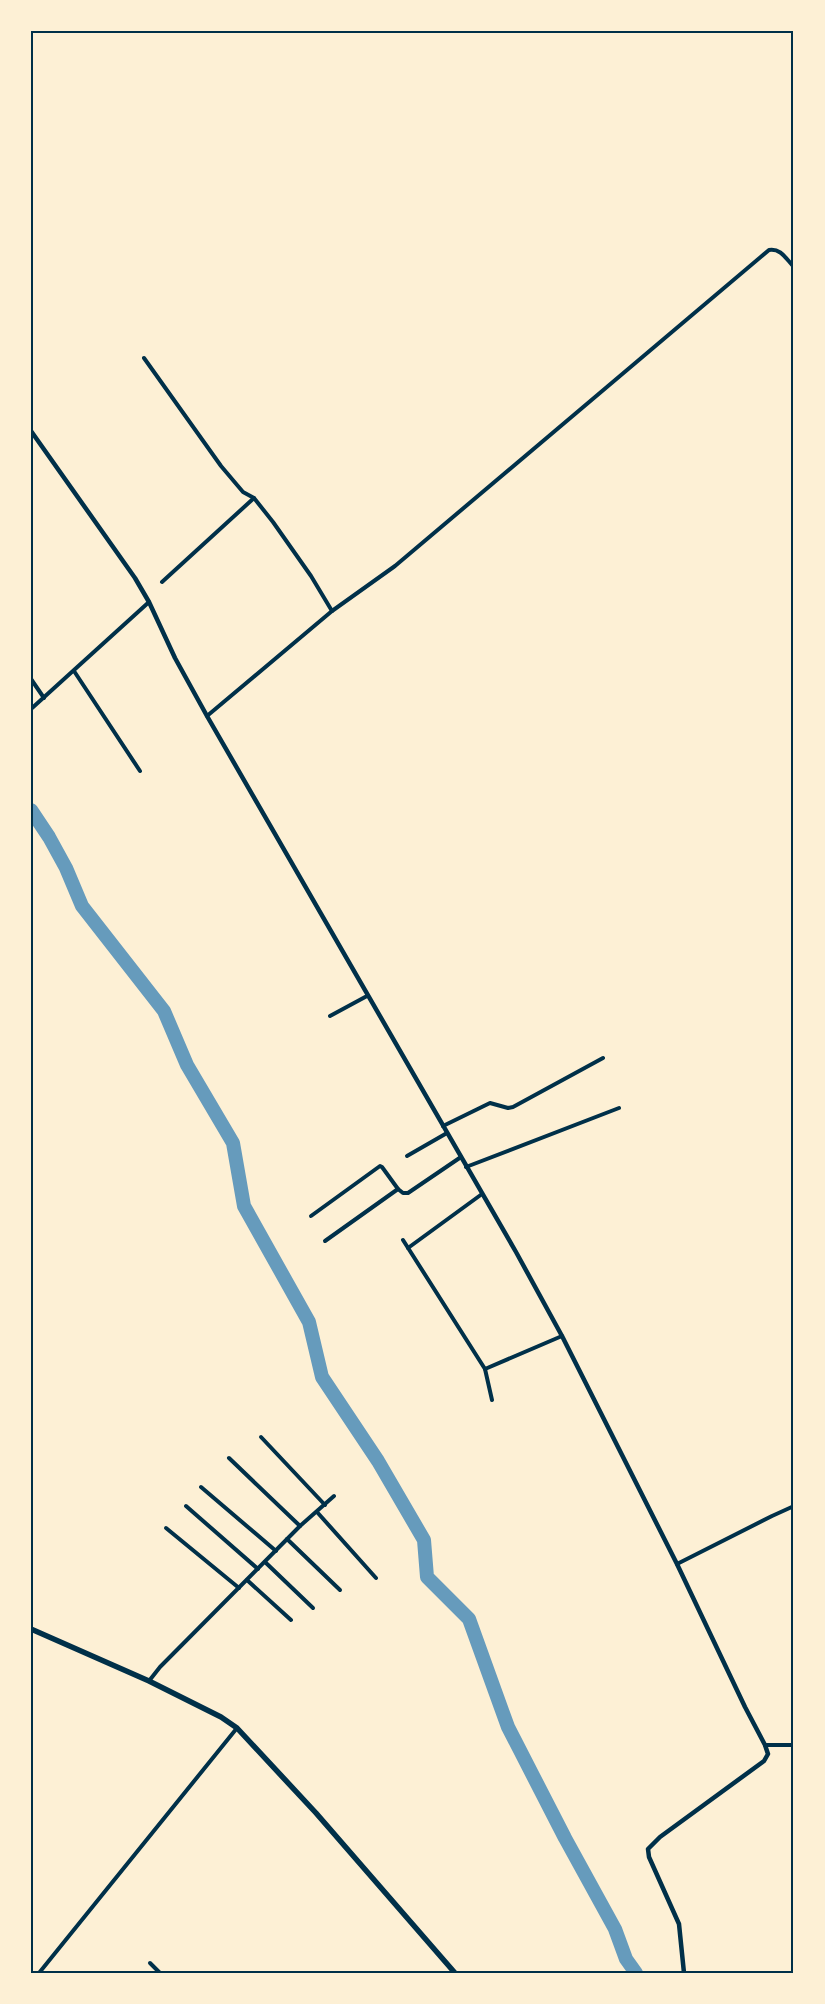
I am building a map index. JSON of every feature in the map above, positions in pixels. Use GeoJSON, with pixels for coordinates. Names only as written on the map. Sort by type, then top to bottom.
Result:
{"type":"FeatureCollection","features":[{"type":"Feature","properties":{"kind":"main road"},"geometry":{"type":"LineString","coordinates":[[31,1629],[149,1681],[221,1717],[237,1728],[316,1813],[455,1973]]}},
{"type":"Feature","properties":{"kind":"street"},"geometry":{"type":"LineString","coordinates":[[207,716],[332,611],[402,560],[769,250],[779,250],[794,267]]}},
{"type":"Feature","properties":{"kind":"street"},"geometry":{"type":"LineString","coordinates":[[144,358],[221,466],[243,492],[254,498],[274,522],[312,576],[332,611]]}},
{"type":"Feature","properties":{"kind":"street"},"geometry":{"type":"LineString","coordinates":[[31,431],[150,602],[175,658],[207,716],[461,1156],[562,1336],[677,1564],[765,1745],[768,1754],[764,1761],[660,1837],[648,1849],[648,1857],[679,1924],[684,1973]]}},
{"type":"Feature","properties":{"kind":"street"},"geometry":{"type":"LineString","coordinates":[[162,582],[254,498]]}},
{"type":"Feature","properties":{"kind":"street"},"geometry":{"type":"LineString","coordinates":[[31,709],[150,602]]}},
{"type":"Feature","properties":{"kind":"street"},"geometry":{"type":"LineString","coordinates":[[74,671],[140,772]]}},
{"type":"Feature","properties":{"kind":"street"},"geometry":{"type":"LineString","coordinates":[[31,679],[44,698]]}},
{"type":"Feature","properties":{"kind":"street"},"geometry":{"type":"LineString","coordinates":[[330,1016],[367,996]]}},
{"type":"Feature","properties":{"kind":"street"},"geometry":{"type":"LineString","coordinates":[[443,1126],[490,1103],[508,1108],[513,1107],[603,1058]]}},
{"type":"Feature","properties":{"kind":"street"},"geometry":{"type":"LineString","coordinates":[[466,1167],[619,1108]]}},
{"type":"Feature","properties":{"kind":"street"},"geometry":{"type":"LineString","coordinates":[[407,1156],[447,1133]]}},
{"type":"Feature","properties":{"kind":"street"},"geometry":{"type":"LineString","coordinates":[[311,1216],[380,1166],[403,1194],[408,1194],[461,1156]]}},
{"type":"Feature","properties":{"kind":"street"},"geometry":{"type":"LineString","coordinates":[[325,1241],[398,1188]]}},
{"type":"Feature","properties":{"kind":"street"},"geometry":{"type":"LineString","coordinates":[[408,1248],[482,1194]]}},
{"type":"Feature","properties":{"kind":"street"},"geometry":{"type":"LineString","coordinates":[[403,1240],[485,1369],[492,1400]]}},
{"type":"Feature","properties":{"kind":"street"},"geometry":{"type":"LineString","coordinates":[[485,1369],[562,1336]]}},
{"type":"Feature","properties":{"kind":"street"},"geometry":{"type":"LineString","coordinates":[[261,1436],[325,1505]]}},
{"type":"Feature","properties":{"kind":"street"},"geometry":{"type":"LineString","coordinates":[[229,1458],[300,1526]]}},
{"type":"Feature","properties":{"kind":"street"},"geometry":{"type":"LineString","coordinates":[[201,1487],[276,1551]]}},
{"type":"Feature","properties":{"kind":"street"},"geometry":{"type":"LineString","coordinates":[[149,1681],[160,1667],[300,1526],[334,1496]]}},
{"type":"Feature","properties":{"kind":"street"},"geometry":{"type":"LineString","coordinates":[[186,1506],[258,1569]]}},
{"type":"Feature","properties":{"kind":"street"},"geometry":{"type":"LineString","coordinates":[[677,1564],[794,1506]]}},
{"type":"Feature","properties":{"kind":"street"},"geometry":{"type":"LineString","coordinates":[[316,1512],[376,1578]]}},
{"type":"Feature","properties":{"kind":"street"},"geometry":{"type":"LineString","coordinates":[[166,1528],[239,1588]]}},
{"type":"Feature","properties":{"kind":"street"},"geometry":{"type":"LineString","coordinates":[[288,1539],[340,1590]]}},
{"type":"Feature","properties":{"kind":"street"},"geometry":{"type":"LineString","coordinates":[[265,1562],[313,1608]]}},
{"type":"Feature","properties":{"kind":"street"},"geometry":{"type":"LineString","coordinates":[[247,1580],[291,1620]]}},
{"type":"Feature","properties":{"kind":"street"},"geometry":{"type":"LineString","coordinates":[[39,1973],[237,1728]]}},
{"type":"Feature","properties":{"kind":"street"},"geometry":{"type":"LineString","coordinates":[[765,1745],[794,1745]]}},
{"type":"Feature","properties":{"kind":"street"},"geometry":{"type":"LineString","coordinates":[[150,1963],[160,1973]]}},
{"type":"Feature","properties":{"kind":"waterway"},"geometry":{"type":"LineString","coordinates":[[31,810],[66,868],[82,906],[164,1011],[187,1065],[233,1143],[244,1206],[309,1322],[322,1377],[378,1461],[424,1540],[427,1577],[469,1619],[508,1727],[565,1838],[615,1929],[626,1959],[636,1973]]}}]}
